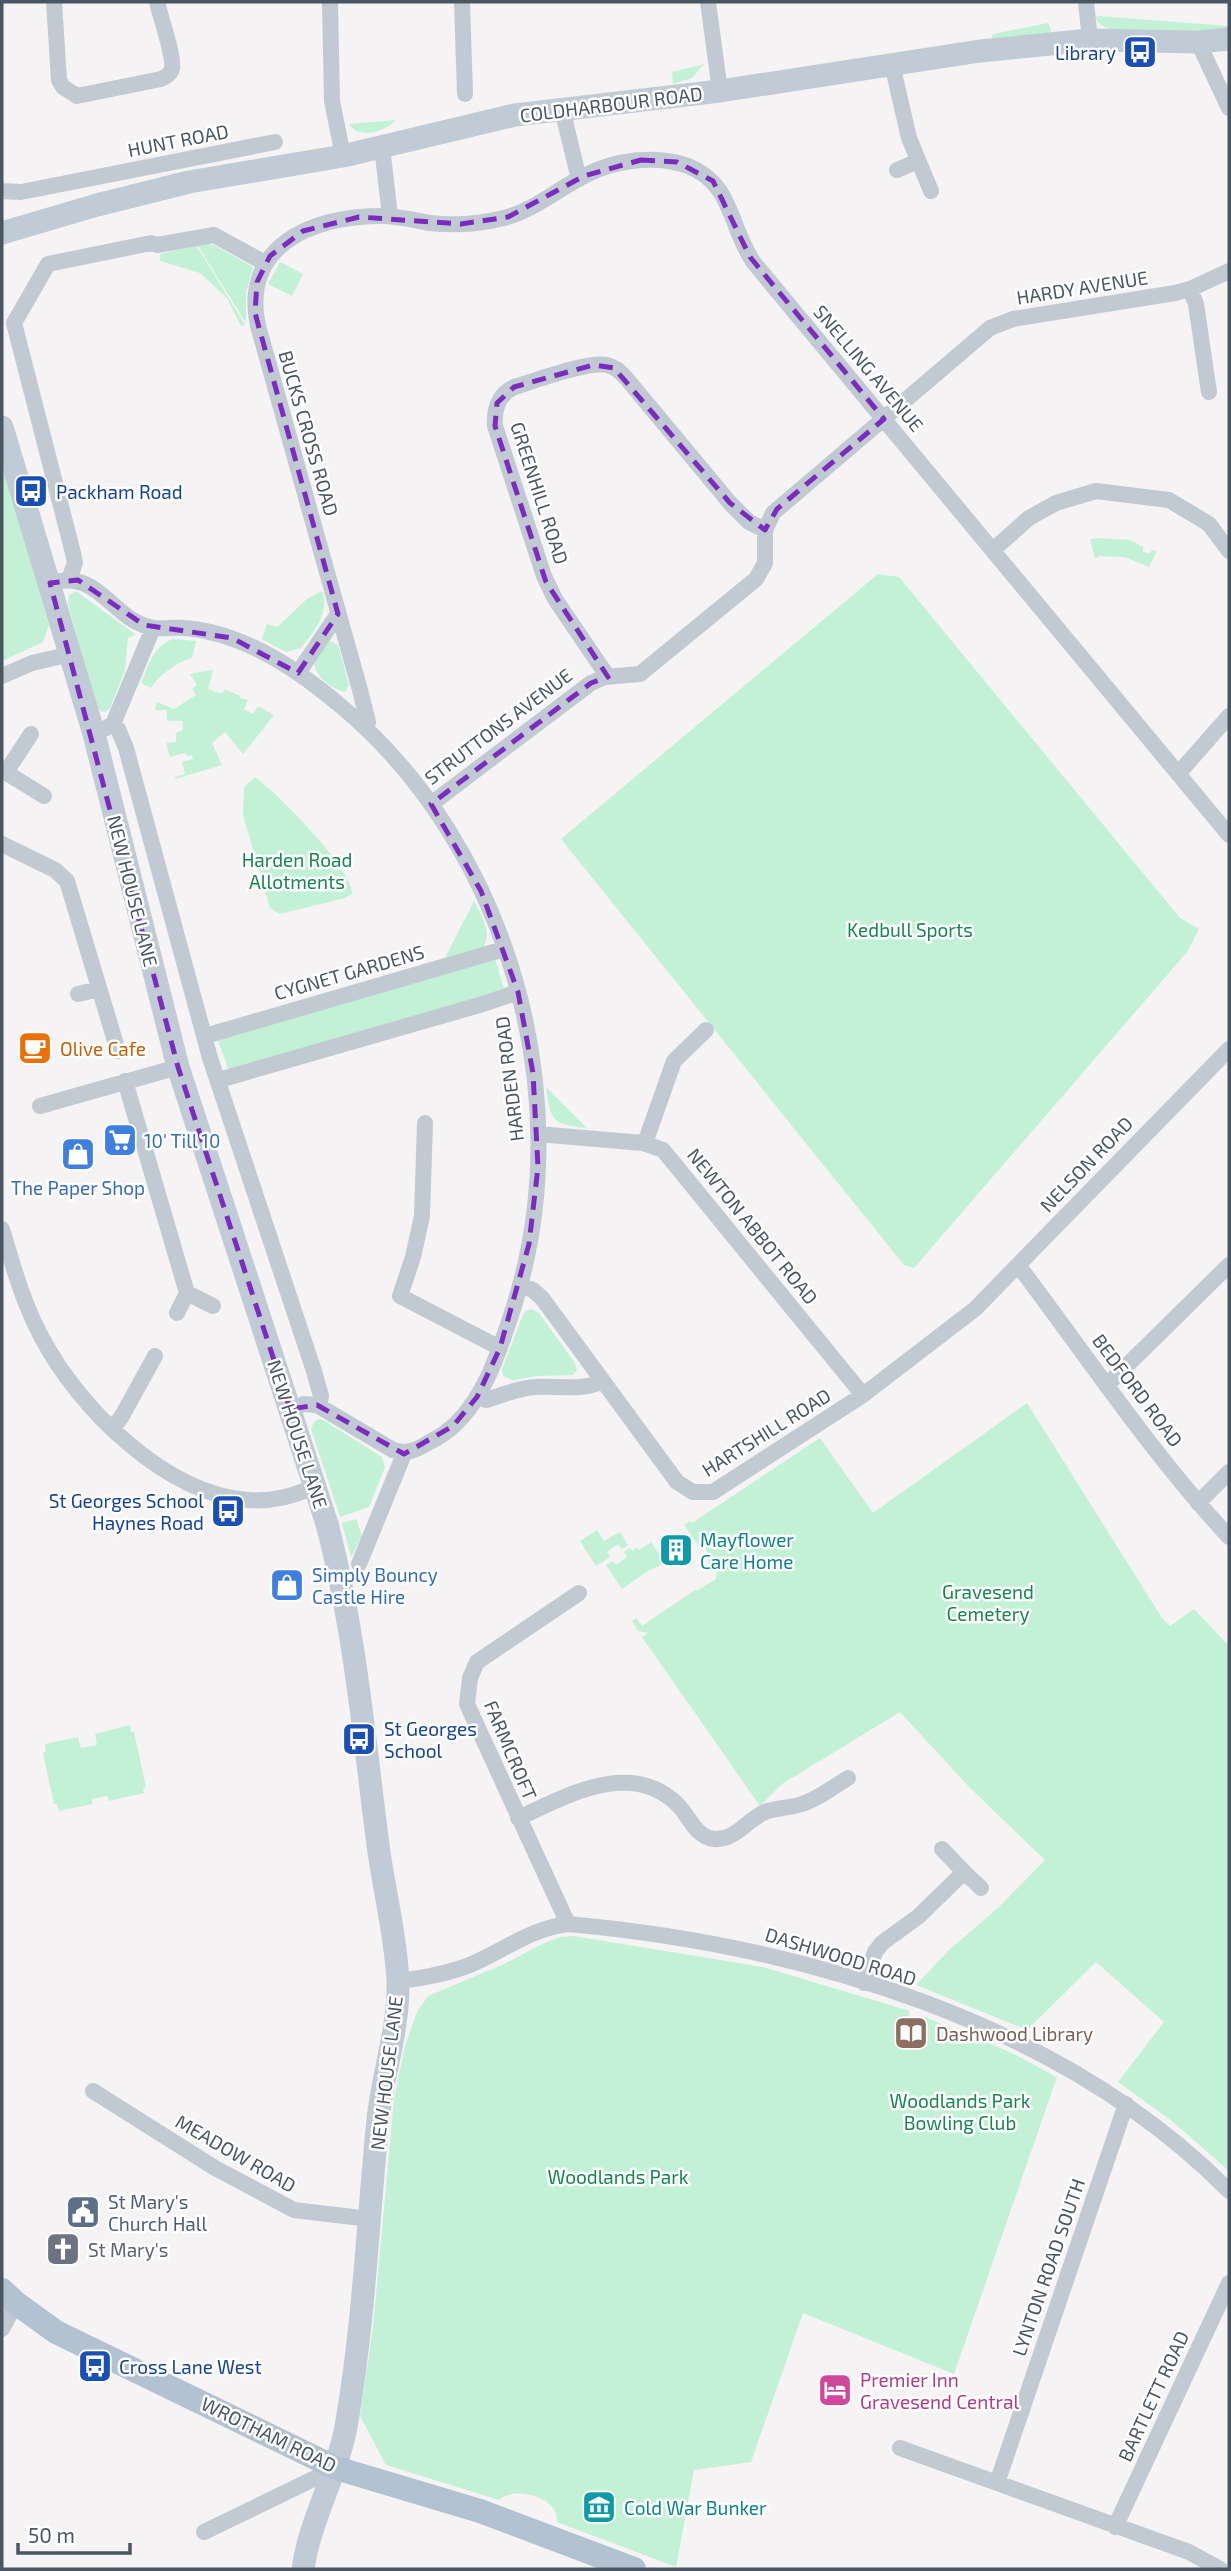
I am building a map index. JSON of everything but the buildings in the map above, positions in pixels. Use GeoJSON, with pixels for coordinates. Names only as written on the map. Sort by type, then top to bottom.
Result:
{"type":"FeatureCollection","features":[{"type":"Feature","properties":{"kind":"main road","name":"WROTHAM ROAD"},"geometry":{"type":"LineString","coordinates":[[9,2297],[56,2332],[336,2468],[491,2514],[634,2569]]}},
{"type":"Feature","properties":{"kind":"street"},"geometry":{"type":"LineString","coordinates":[[54,2],[60,82],[77,96],[161,79],[168,75],[171,63],[157,2]]}},
{"type":"Feature","properties":{"kind":"street"},"geometry":{"type":"LineString","coordinates":[[330,2],[332,101],[343,156]]}},
{"type":"Feature","properties":{"kind":"street"},"geometry":{"type":"LineString","coordinates":[[462,2],[465,94]]}},
{"type":"Feature","properties":{"kind":"street"},"geometry":{"type":"LineString","coordinates":[[708,2],[720,92]]}},
{"type":"Feature","properties":{"kind":"street"},"geometry":{"type":"LineString","coordinates":[[1086,2],[1090,40]]}},
{"type":"Feature","properties":{"kind":"street","name":"COLDHARBOUR ROAD"},"geometry":{"type":"LineString","coordinates":[[2,233],[189,182],[343,156],[515,115],[720,92],[980,51],[1090,40],[1198,43],[1229,39]]}},
{"type":"Feature","properties":{"kind":"street"},"geometry":{"type":"LineString","coordinates":[[1198,43],[1229,108]]}},
{"type":"Feature","properties":{"kind":"street"},"geometry":{"type":"LineString","coordinates":[[892,64],[905,125],[931,191]]}},
{"type":"Feature","properties":{"kind":"street"},"geometry":{"type":"LineString","coordinates":[[562,109],[579,179]]}},
{"type":"Feature","properties":{"kind":"street","name":"HUNT ROAD"},"geometry":{"type":"LineString","coordinates":[[4,191],[21,192],[275,142]]}},
{"type":"Feature","properties":{"kind":"street"},"geometry":{"type":"LineString","coordinates":[[382,147],[390,216]]}},
{"type":"Feature","properties":{"kind":"street","name":"SNELLING AVENUE"},"geometry":{"type":"LineString","coordinates":[[390,216],[449,225],[481,223],[531,209],[600,169],[652,159],[684,165],[713,181],[728,204],[750,257],[1229,835]]}},
{"type":"Feature","properties":{"kind":"street"},"geometry":{"type":"LineString","coordinates":[[897,170],[918,161]]}},
{"type":"Feature","properties":{"kind":"street"},"geometry":{"type":"LineString","coordinates":[[89,179],[97,205]]}},
{"type":"Feature","properties":{"kind":"street","name":"BUCKS CROSS ROAD"},"geometry":{"type":"LineString","coordinates":[[366,728],[367,719],[255,313],[255,290],[265,263],[284,241],[303,231],[359,217],[390,216]]}},
{"type":"Feature","properties":{"kind":"street","name":"NEW HOUSE LANE"},"geometry":{"type":"LineString","coordinates":[[59,581],[75,563],[15,323],[48,264],[151,243],[157,245],[211,235],[265,263]]}},
{"type":"Feature","properties":{"kind":"street","name":"HARDY AVENUE"},"geometry":{"type":"LineString","coordinates":[[765,530],[770,516],[777,509],[973,341],[998,324],[1036,314],[1189,289],[1229,271]]}},
{"type":"Feature","properties":{"kind":"street"},"geometry":{"type":"LineString","coordinates":[[1189,289],[1196,304],[1209,392]]}},
{"type":"Feature","properties":{"kind":"street","name":"GREENHILL ROAD"},"geometry":{"type":"LineString","coordinates":[[608,677],[555,599],[544,576],[495,426],[497,404],[506,392],[513,387],[586,367],[603,365],[614,368],[626,378],[736,510],[756,527],[765,530]]}},
{"type":"Feature","properties":{"kind":"street","name":"NEW HOUSE LANE"},"geometry":{"type":"LineString","coordinates":[[2,428],[59,581],[71,654],[178,1067],[290,1409],[342,1581],[360,1691],[378,1846],[398,1981],[378,2117],[355,2371],[347,2425],[336,2468]]}},
{"type":"Feature","properties":{"kind":"street"},"geometry":{"type":"LineString","coordinates":[[993,550],[1029,518],[1056,503],[1096,491],[1169,500],[1209,524],[1229,551]]}},
{"type":"Feature","properties":{"kind":"street","name":"STRUTTONS AVENUE"},"geometry":{"type":"LineString","coordinates":[[431,804],[591,683],[608,677],[640,674],[755,579],[766,561],[765,530]]}},
{"type":"Feature","properties":{"kind":"street","name":"HARDEN ROAD"},"geometry":{"type":"LineString","coordinates":[[59,581],[80,581],[134,620],[153,628],[188,628],[232,638],[260,650],[298,673],[366,728],[407,772],[431,804],[477,881],[504,949],[518,992],[529,1044],[538,1133],[534,1209],[520,1285],[500,1348],[477,1397],[442,1435],[404,1454]]}},
{"type":"Feature","properties":{"kind":"street"},"geometry":{"type":"LineString","coordinates":[[298,673],[338,614]]}},
{"type":"Feature","properties":{"kind":"street","name":"NEW HOUSE LANE"},"geometry":{"type":"LineString","coordinates":[[153,628],[109,726],[120,731],[205,1036],[322,1398],[319,1406]]}},
{"type":"Feature","properties":{"kind":"street"},"geometry":{"type":"LineString","coordinates":[[2,676],[32,663],[71,654]]}},
{"type":"Feature","properties":{"kind":"street"},"geometry":{"type":"LineString","coordinates":[[1178,774],[1229,716]]}},
{"type":"Feature","properties":{"kind":"street"},"geometry":{"type":"LineString","coordinates":[[31,734],[4,771],[44,796]]}},
{"type":"Feature","properties":{"kind":"street"},"geometry":{"type":"LineString","coordinates":[[2,844],[55,870],[65,878],[71,890],[118,1051]]}},
{"type":"Feature","properties":{"kind":"street","name":"CYGNET GARDENS"},"geometry":{"type":"LineString","coordinates":[[205,1036],[504,949]]}},
{"type":"Feature","properties":{"kind":"street"},"geometry":{"type":"LineString","coordinates":[[78,995],[99,989]]}},
{"type":"Feature","properties":{"kind":"street"},"geometry":{"type":"LineString","coordinates":[[219,1080],[518,992]]}},
{"type":"Feature","properties":{"kind":"street"},"geometry":{"type":"LineString","coordinates":[[645,1143],[674,1061],[706,1030]]}},
{"type":"Feature","properties":{"kind":"street","name":"NELSON ROAD"},"geometry":{"type":"LineString","coordinates":[[975,1309],[1229,1049]]}},
{"type":"Feature","properties":{"kind":"street"},"geometry":{"type":"LineString","coordinates":[[40,1106],[178,1067]]}},
{"type":"Feature","properties":{"kind":"street"},"geometry":{"type":"LineString","coordinates":[[125,1081],[187,1293],[177,1313]]}},
{"type":"Feature","properties":{"kind":"street"},"geometry":{"type":"LineString","coordinates":[[425,1123],[422,1216],[413,1257],[400,1296],[500,1348]]}},
{"type":"Feature","properties":{"kind":"street","name":"NEWTON ABBOT ROAD"},"geometry":{"type":"LineString","coordinates":[[538,1133],[645,1143],[658,1147],[673,1161],[863,1395]]}},
{"type":"Feature","properties":{"kind":"street"},"geometry":{"type":"LineString","coordinates":[[2,1228],[24,1298],[41,1336],[67,1376],[112,1429],[160,1466],[212,1493],[245,1500],[268,1500],[287,1498],[314,1487]]}},
{"type":"Feature","properties":{"kind":"street","name":"BEDFORD ROAD"},"geometry":{"type":"LineString","coordinates":[[1018,1265],[1198,1503],[1229,1537]]}},
{"type":"Feature","properties":{"kind":"street"},"geometry":{"type":"LineString","coordinates":[[1107,1385],[1229,1265]]}},
{"type":"Feature","properties":{"kind":"street","name":"HARTSHILL ROAD"},"geometry":{"type":"LineString","coordinates":[[520,1285],[533,1290],[542,1298],[677,1482],[702,1494],[719,1490],[863,1395],[975,1309]]}},
{"type":"Feature","properties":{"kind":"street"},"geometry":{"type":"LineString","coordinates":[[187,1293],[213,1306]]}},
{"type":"Feature","properties":{"kind":"street"},"geometry":{"type":"LineString","coordinates":[[112,1429],[155,1356]]}},
{"type":"Feature","properties":{"kind":"street"},"geometry":{"type":"LineString","coordinates":[[477,1397],[486,1400],[527,1388],[582,1387],[602,1381]]}},
{"type":"Feature","properties":{"kind":"street"},"geometry":{"type":"LineString","coordinates":[[290,1409],[304,1405],[319,1406],[404,1454],[359,1564]]}},
{"type":"Feature","properties":{"kind":"street"},"geometry":{"type":"LineString","coordinates":[[1198,1503],[1229,1472]]}},
{"type":"Feature","properties":{"kind":"street","name":"FARMCROFT"},"geometry":{"type":"LineString","coordinates":[[568,1924],[467,1704],[471,1678],[477,1662],[579,1593]]}},
{"type":"Feature","properties":{"kind":"street"},"geometry":{"type":"LineString","coordinates":[[518,1818],[589,1787],[623,1783],[641,1785],[664,1795],[678,1805],[701,1833],[720,1839],[765,1812],[807,1802],[848,1778]]}},
{"type":"Feature","properties":{"kind":"street"},"geometry":{"type":"LineString","coordinates":[[942,1849],[981,1888]]}},
{"type":"Feature","properties":{"kind":"street"},"geometry":{"type":"LineString","coordinates":[[864,1983],[875,1952],[882,1943],[919,1916],[964,1872]]}},
{"type":"Feature","properties":{"kind":"street","name":"DASHWOOD ROAD"},"geometry":{"type":"LineString","coordinates":[[398,1981],[454,1971],[543,1928],[568,1924],[744,1950],[864,1983],[940,2009],[991,2030],[1058,2063],[1126,2104],[1172,2137],[1229,2191]]}},
{"type":"Feature","properties":{"kind":"street","name":"MEADOW ROAD"},"geometry":{"type":"LineString","coordinates":[[93,2091],[215,2168],[294,2210],[370,2219]]}},
{"type":"Feature","properties":{"kind":"street","name":"LYNTON ROAD SOUTH"},"geometry":{"type":"LineString","coordinates":[[997,2483],[1126,2104]]}},
{"type":"Feature","properties":{"kind":"street","name":"BARTLETT ROAD"},"geometry":{"type":"LineString","coordinates":[[1115,2527],[1229,2283]]}},
{"type":"Feature","properties":{"kind":"street"},"geometry":{"type":"LineString","coordinates":[[2,2329],[9,2297]]}},
{"type":"Feature","properties":{"kind":"street"},"geometry":{"type":"LineString","coordinates":[[900,2448],[1189,2552],[1220,2569]]}},
{"type":"Feature","properties":{"kind":"street"},"geometry":{"type":"LineString","coordinates":[[204,2532],[336,2468]]}},
{"type":"Feature","properties":{"kind":"street"},"geometry":{"type":"LineString","coordinates":[[303,2569],[318,2516],[336,2468]]}},
{"type":"Feature","properties":{"kind":"highlighted area"},"geometry":{"type":"Polygon","coordinates":[[[641,160],[677,162],[713,181],[750,257],[884,419],[777,509],[765,530],[730,503],[614,368],[593,365],[514,387],[497,403],[495,426],[546,582],[608,677],[591,683],[431,804],[481,891],[518,992],[533,1073],[538,1167],[529,1244],[500,1348],[477,1397],[453,1426],[404,1454],[317,1405],[290,1409],[178,1067],[50,583],[78,580],[144,625],[232,638],[298,673],[338,614],[255,313],[257,282],[270,256],[303,231],[359,217],[461,224],[508,217],[584,176],[641,160]]]}},
{"type":"Feature","properties":{"kind":"green space"},"geometry":{"type":"Polygon","coordinates":[[[1095,17],[1229,26],[1229,31],[1111,29],[1099,23],[1095,17]]]}},
{"type":"Feature","properties":{"kind":"green space"},"geometry":{"type":"Polygon","coordinates":[[[1048,23],[1052,33],[991,39],[993,34],[1048,23]]]}},
{"type":"Feature","properties":{"kind":"green space"},"geometry":{"type":"Polygon","coordinates":[[[704,64],[692,78],[673,84],[672,72],[704,64]]]}},
{"type":"Feature","properties":{"kind":"green space"},"geometry":{"type":"Polygon","coordinates":[[[396,120],[386,128],[366,133],[359,132],[349,124],[396,120]]]}},
{"type":"Feature","properties":{"kind":"green space"},"geometry":{"type":"Polygon","coordinates":[[[214,245],[253,267],[246,293],[246,323],[198,246],[214,245]]]}},
{"type":"Feature","properties":{"kind":"green space"},"geometry":{"type":"Polygon","coordinates":[[[196,246],[245,325],[241,326],[227,298],[200,273],[160,261],[160,254],[196,246]]]}},
{"type":"Feature","properties":{"kind":"green space"},"geometry":{"type":"Polygon","coordinates":[[[280,262],[303,274],[292,296],[268,284],[280,262]]]}},
{"type":"Feature","properties":{"kind":"green space"},"geometry":{"type":"Polygon","coordinates":[[[2,462],[49,625],[43,642],[2,661],[2,462]]]}},
{"type":"Feature","properties":{"kind":"green space"},"geometry":{"type":"Polygon","coordinates":[[[1090,539],[1130,540],[1143,547],[1143,552],[1149,554],[1152,550],[1157,551],[1149,567],[1124,557],[1099,556],[1095,559],[1090,539]]]}},
{"type":"Feature","properties":{"kind":"green space","name":"Kedbull Sports"},"geometry":{"type":"Polygon","coordinates":[[[878,574],[899,577],[1180,918],[1199,929],[1187,952],[914,1268],[904,1265],[561,839],[878,574]]]}},
{"type":"Feature","properties":{"kind":"green space"},"geometry":{"type":"Polygon","coordinates":[[[76,591],[136,635],[128,638],[125,670],[110,708],[105,712],[100,711],[96,705],[68,604],[69,595],[76,591]]]}},
{"type":"Feature","properties":{"kind":"green space"},"geometry":{"type":"Polygon","coordinates":[[[322,591],[322,615],[301,648],[286,652],[262,639],[267,624],[277,627],[307,599],[322,591]]]}},
{"type":"Feature","properties":{"kind":"green space"},"geometry":{"type":"Polygon","coordinates":[[[173,639],[196,641],[192,658],[169,670],[151,688],[141,683],[156,651],[173,639]]]}},
{"type":"Feature","properties":{"kind":"green space"},"geometry":{"type":"Polygon","coordinates":[[[331,641],[338,645],[349,685],[345,692],[325,681],[315,667],[319,654],[331,641]]]}},
{"type":"Feature","properties":{"kind":"green space"},"geometry":{"type":"Polygon","coordinates":[[[213,671],[208,689],[222,694],[225,689],[248,700],[244,709],[253,714],[258,706],[274,715],[243,754],[225,732],[212,743],[222,765],[175,779],[185,774],[182,762],[193,759],[192,755],[187,756],[185,753],[170,757],[166,743],[176,742],[176,733],[183,730],[183,721],[167,721],[167,710],[155,710],[157,702],[174,709],[196,695],[192,689],[197,685],[190,674],[213,671]]]}},
{"type":"Feature","properties":{"kind":"green space","name":"Harden Road Allotments"},"geometry":{"type":"Polygon","coordinates":[[[255,777],[295,814],[328,850],[341,868],[352,894],[280,914],[270,908],[243,815],[244,787],[255,777]]]}},
{"type":"Feature","properties":{"kind":"green space"},"geometry":{"type":"Polygon","coordinates":[[[474,901],[485,924],[486,942],[483,947],[445,958],[474,901]]]}},
{"type":"Feature","properties":{"kind":"green space"},"geometry":{"type":"Polygon","coordinates":[[[492,959],[496,961],[504,989],[500,994],[229,1071],[216,1035],[492,959]]]}},
{"type":"Feature","properties":{"kind":"green space"},"geometry":{"type":"Polygon","coordinates":[[[546,1087],[587,1128],[567,1125],[555,1119],[549,1107],[546,1087]]]}},
{"type":"Feature","properties":{"kind":"green space"},"geometry":{"type":"Polygon","coordinates":[[[531,1309],[539,1313],[575,1363],[577,1370],[573,1375],[513,1380],[503,1376],[502,1369],[522,1317],[531,1309]]]}},
{"type":"Feature","properties":{"kind":"green space","name":"Gravesend Cemetery"},"geometry":{"type":"Polygon","coordinates":[[[1027,1403],[1162,1618],[1170,1626],[1194,1609],[1229,1646],[1229,2171],[1172,2121],[1118,2082],[1164,2022],[1096,1962],[1027,2030],[916,1985],[950,1949],[999,1907],[1045,1860],[969,1787],[900,1712],[782,1784],[760,1806],[642,1637],[648,1633],[638,1631],[632,1621],[636,1618],[642,1626],[716,1579],[718,1567],[725,1561],[720,1557],[714,1561],[684,1525],[690,1521],[692,1523],[820,1438],[873,1513],[1027,1403]]]}},
{"type":"Feature","properties":{"kind":"green space"},"geometry":{"type":"Polygon","coordinates":[[[318,1419],[382,1457],[385,1467],[369,1507],[340,1517],[311,1429],[318,1419]]]}},
{"type":"Feature","properties":{"kind":"green space"},"geometry":{"type":"Polygon","coordinates":[[[356,1519],[362,1536],[351,1557],[342,1523],[356,1519]]]}},
{"type":"Feature","properties":{"kind":"green space"},"geometry":{"type":"Polygon","coordinates":[[[597,1530],[604,1541],[620,1532],[628,1545],[622,1549],[618,1544],[607,1552],[610,1557],[596,1566],[580,1541],[597,1530]]]}},
{"type":"Feature","properties":{"kind":"green space"},"geometry":{"type":"Polygon","coordinates":[[[651,1542],[665,1563],[622,1589],[606,1565],[613,1561],[616,1565],[627,1557],[624,1552],[630,1548],[632,1551],[637,1548],[639,1550],[651,1542]]]}},
{"type":"Feature","properties":{"kind":"green space"},"geometry":{"type":"Polygon","coordinates":[[[130,1725],[131,1732],[134,1732],[146,1787],[143,1788],[144,1793],[109,1801],[107,1796],[92,1799],[92,1804],[59,1811],[57,1804],[54,1804],[43,1753],[46,1752],[45,1744],[78,1737],[81,1748],[97,1745],[95,1734],[130,1725]]]}},
{"type":"Feature","properties":{"kind":"green space","name":"Woodlands Park"},"geometry":{"type":"Polygon","coordinates":[[[573,1936],[763,1967],[910,2011],[900,2044],[913,2048],[925,2017],[1012,2053],[1057,2077],[954,2374],[803,2313],[751,2462],[694,2470],[676,2567],[557,2522],[551,2506],[535,2496],[515,2494],[499,2500],[386,2465],[360,2416],[373,2327],[394,2099],[405,2046],[417,2012],[428,1996],[504,1964],[542,1944],[560,1937],[573,1936]]]}},
{"type":"Feature","properties":{"kind":"place","name":"Library"},"geometry":{"type":"Point","coordinates":[1140,52]}},
{"type":"Feature","properties":{"kind":"place","name":"Packham Road"},"geometry":{"type":"Point","coordinates":[31,491]}},
{"type":"Feature","properties":{"kind":"place","name":"Olive Cafe"},"geometry":{"type":"Point","coordinates":[35,1048]}},
{"type":"Feature","properties":{"kind":"place","name":"10' Till 10"},"geometry":{"type":"Point","coordinates":[120,1140]}},
{"type":"Feature","properties":{"kind":"place","name":"The Paper Shop"},"geometry":{"type":"Point","coordinates":[78,1154]}},
{"type":"Feature","properties":{"kind":"place","name":"St Georges School Haynes Road"},"geometry":{"type":"Point","coordinates":[228,1511]}},
{"type":"Feature","properties":{"kind":"place","name":"Mayflower Care Home"},"geometry":{"type":"Point","coordinates":[676,1550]}},
{"type":"Feature","properties":{"kind":"place","name":"Simply Bouncy Castle Hire"},"geometry":{"type":"Point","coordinates":[287,1585]}},
{"type":"Feature","properties":{"kind":"place","name":"St Georges School"},"geometry":{"type":"Point","coordinates":[359,1739]}},
{"type":"Feature","properties":{"kind":"place","name":"Dashwood Library"},"geometry":{"type":"Point","coordinates":[911,2033]}},
{"type":"Feature","properties":{"kind":"place","name":"St Mary's Church Hall"},"geometry":{"type":"Point","coordinates":[83,2212]}},
{"type":"Feature","properties":{"kind":"place","name":"St Mary's"},"geometry":{"type":"Point","coordinates":[63,2249]}},
{"type":"Feature","properties":{"kind":"place","name":"Cross Lane West"},"geometry":{"type":"Point","coordinates":[95,2366]}},
{"type":"Feature","properties":{"kind":"place","name":"Premier Inn Gravesend Central"},"geometry":{"type":"Point","coordinates":[835,2390]}},
{"type":"Feature","properties":{"kind":"place","name":"Cold War Bunker"},"geometry":{"type":"Point","coordinates":[599,2507]}},
{"type":"Feature","properties":{"kind":"park label","name":"Woodlands Park Bowling Club"},"geometry":{"type":"Point","coordinates":[960,2111]}}]}
